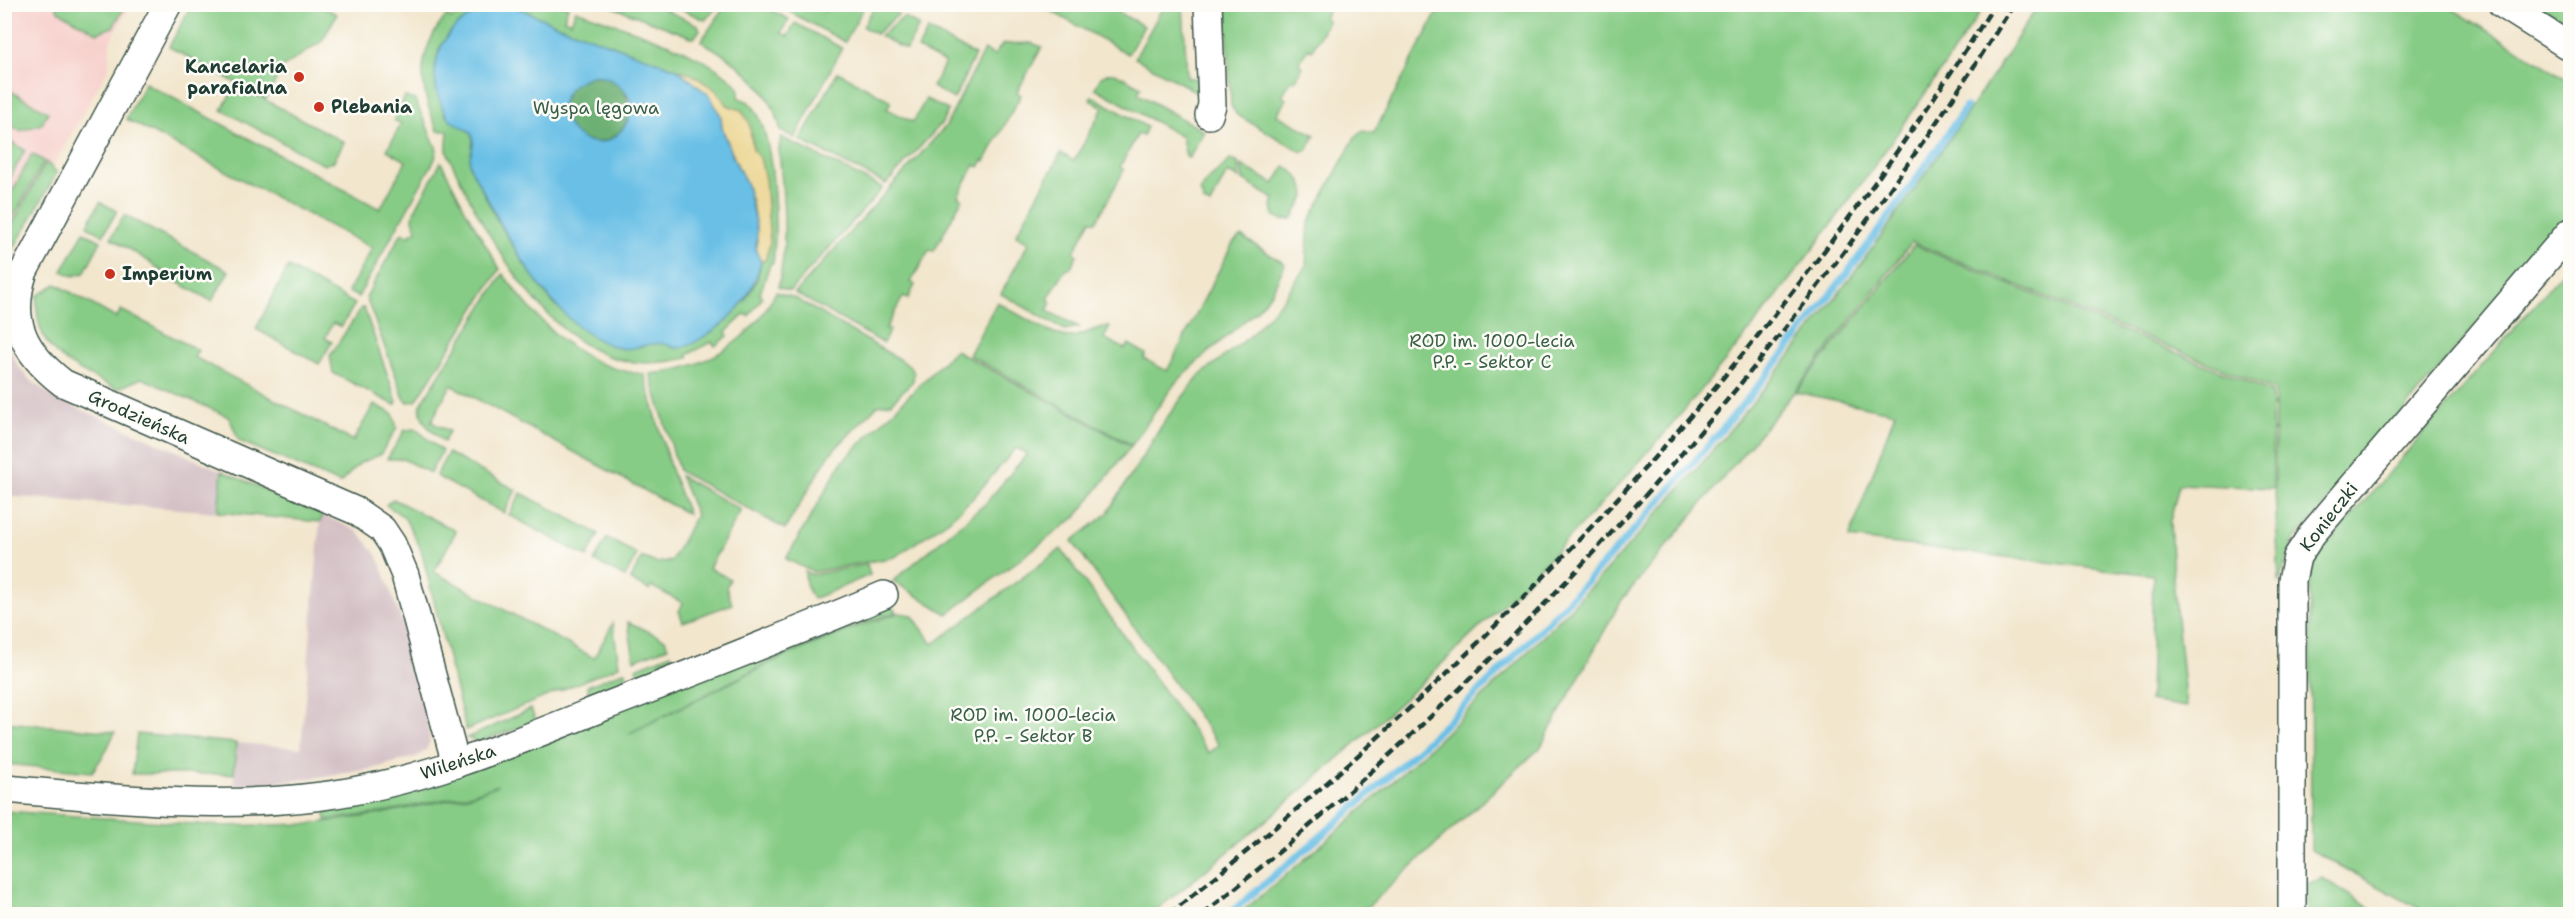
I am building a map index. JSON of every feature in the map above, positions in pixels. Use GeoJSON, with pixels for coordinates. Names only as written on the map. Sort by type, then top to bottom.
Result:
{"type":"FeatureCollection","features":[{"type":"Feature","properties":{"kind":"street","name":"Grodzieńska"},"geometry":{"type":"LineString","coordinates":[[168,4],[24,272],[17,297],[20,328],[28,348],[39,363],[63,383],[356,511],[370,519],[382,530],[392,544],[405,575],[456,764]]}},
{"type":"Feature","properties":{"kind":"street"},"geometry":{"type":"LineString","coordinates":[[1208,4],[1212,105],[1209,115]]}},
{"type":"Feature","properties":{"kind":"street"},"geometry":{"type":"LineString","coordinates":[[2502,4],[2571,47]]}},
{"type":"Feature","properties":{"kind":"street","name":"Konieczki"},"geometry":{"type":"LineString","coordinates":[[2292,915],[2292,580],[2297,557],[2312,534],[2571,232]]}},
{"type":"Feature","properties":{"kind":"street","name":"Wileńska"},"geometry":{"type":"LineString","coordinates":[[4,789],[164,802],[242,803],[346,792],[422,775],[456,764],[782,638],[884,595]]}},
{"type":"Feature","properties":{"kind":"shaded area"},"geometry":{"type":"Polygon","coordinates":[[[5,5],[130,5],[110,42],[108,69],[5,250],[5,5]]]}},
{"type":"Feature","properties":{"kind":"shaded area"},"geometry":{"type":"Polygon","coordinates":[[[4,336],[18,366],[29,379],[46,392],[222,471],[218,512],[5,496],[4,336]]]}},
{"type":"Feature","properties":{"kind":"shaded area"},"geometry":{"type":"Polygon","coordinates":[[[323,515],[357,531],[378,556],[402,622],[425,706],[430,741],[426,750],[418,756],[371,769],[290,781],[234,785],[236,743],[301,748],[320,522],[323,515]]]}},
{"type":"Feature","properties":{"kind":"green space"},"geometry":{"type":"Polygon","coordinates":[[[56,4],[126,5],[113,27],[97,33],[58,11],[56,4]]]}},
{"type":"Feature","properties":{"kind":"green space"},"geometry":{"type":"Polygon","coordinates":[[[192,4],[319,5],[337,14],[322,41],[282,68],[266,99],[169,47],[192,4]]]}},
{"type":"Feature","properties":{"kind":"green space"},"geometry":{"type":"Polygon","coordinates":[[[460,5],[561,5],[568,7],[564,19],[571,22],[576,10],[662,41],[706,62],[739,87],[739,98],[751,104],[759,117],[765,136],[773,180],[775,227],[773,263],[770,264],[760,294],[762,298],[749,316],[745,314],[726,332],[728,336],[715,346],[712,342],[688,354],[688,358],[652,363],[617,359],[594,350],[573,337],[534,298],[516,275],[484,225],[451,161],[447,145],[448,131],[438,131],[426,100],[423,71],[429,43],[447,15],[451,19],[456,14],[453,9],[460,5]],[[486,8],[473,13],[451,31],[439,49],[435,69],[438,91],[446,116],[470,132],[473,139],[470,166],[496,218],[524,264],[552,302],[586,331],[666,344],[675,348],[744,302],[757,280],[761,262],[766,259],[769,232],[765,179],[753,150],[752,136],[741,110],[727,105],[716,90],[679,70],[557,25],[518,8],[486,8]]]}},
{"type":"Feature","properties":{"kind":"green space"},"geometry":{"type":"Polygon","coordinates":[[[608,5],[655,5],[698,25],[700,30],[694,38],[608,5]]]}},
{"type":"Feature","properties":{"kind":"green space"},"geometry":{"type":"Polygon","coordinates":[[[672,5],[719,5],[705,20],[672,5]]]}},
{"type":"Feature","properties":{"kind":"green space"},"geometry":{"type":"Polygon","coordinates":[[[726,5],[761,5],[789,19],[781,33],[788,36],[795,23],[842,48],[795,138],[781,131],[770,102],[751,77],[727,57],[701,41],[726,5]]]}},
{"type":"Feature","properties":{"kind":"green space"},"geometry":{"type":"Polygon","coordinates":[[[777,5],[813,5],[825,11],[829,5],[865,5],[845,42],[777,5]]]}},
{"type":"Feature","properties":{"kind":"green space"},"geometry":{"type":"Polygon","coordinates":[[[875,5],[881,5],[899,14],[876,34],[863,27],[875,5]]]}},
{"type":"Feature","properties":{"kind":"green space"},"geometry":{"type":"Polygon","coordinates":[[[1040,5],[1112,5],[1112,9],[1144,26],[1128,54],[1040,5]]]}},
{"type":"Feature","properties":{"kind":"green space"},"geometry":{"type":"Polygon","coordinates":[[[1164,5],[1183,5],[1187,78],[1203,78],[1202,95],[1135,58],[1164,5]]]}},
{"type":"Feature","properties":{"kind":"green space"},"geometry":{"type":"Polygon","coordinates":[[[1226,5],[1331,5],[1324,18],[1328,21],[1312,50],[1308,48],[1299,64],[1303,67],[1295,81],[1291,80],[1282,96],[1286,99],[1277,115],[1315,135],[1308,149],[1302,152],[1237,115],[1231,106],[1226,5]]]}},
{"type":"Feature","properties":{"kind":"green space"},"geometry":{"type":"Polygon","coordinates":[[[1441,5],[1985,5],[1901,128],[1813,249],[1721,367],[1623,480],[1512,596],[1396,707],[1275,813],[1151,914],[5,914],[4,811],[223,826],[310,824],[375,815],[472,795],[498,785],[472,794],[374,814],[326,820],[325,812],[400,796],[399,791],[889,604],[897,612],[855,625],[778,658],[628,734],[778,659],[856,627],[899,613],[912,615],[933,644],[1061,549],[1209,753],[1219,745],[1072,541],[1107,514],[1166,419],[1198,377],[1250,336],[1284,298],[1306,266],[1309,222],[1355,137],[1363,131],[1374,133],[1441,5]]]}},
{"type":"Feature","properties":{"kind":"green space"},"geometry":{"type":"Polygon","coordinates":[[[2038,5],[2446,5],[2570,81],[2570,214],[2293,542],[2279,583],[2275,488],[2275,390],[1912,242],[1795,391],[1621,601],[1540,748],[1360,914],[1239,914],[1336,832],[1430,747],[1521,659],[1609,568],[1693,473],[1774,376],[1852,276],[1955,132],[2038,5]]]}},
{"type":"Feature","properties":{"kind":"green space"},"geometry":{"type":"Polygon","coordinates":[[[2530,5],[2570,5],[2570,30],[2530,5]]]}},
{"type":"Feature","properties":{"kind":"green space"},"geometry":{"type":"Polygon","coordinates":[[[904,17],[919,26],[906,50],[880,36],[904,17]]]}},
{"type":"Feature","properties":{"kind":"green space"},"geometry":{"type":"Polygon","coordinates":[[[928,30],[975,55],[954,99],[932,87],[945,63],[918,49],[928,30]]]}},
{"type":"Feature","properties":{"kind":"green space"},"geometry":{"type":"Polygon","coordinates":[[[1031,43],[1042,47],[1017,92],[1021,95],[985,161],[983,160],[979,167],[975,165],[958,196],[962,199],[934,251],[929,250],[911,282],[915,285],[908,299],[903,297],[886,328],[890,330],[883,343],[795,293],[946,126],[984,50],[994,55],[1003,44],[1031,43]]]}},
{"type":"Feature","properties":{"kind":"green space"},"geometry":{"type":"Polygon","coordinates":[[[838,72],[891,101],[887,109],[913,122],[926,99],[948,110],[942,123],[886,184],[800,140],[838,72]]]}},
{"type":"Feature","properties":{"kind":"green space"},"geometry":{"type":"Polygon","coordinates":[[[1115,73],[1141,87],[1138,94],[1204,131],[1189,158],[1186,157],[1182,137],[1095,88],[1101,77],[1115,73]]]}},
{"type":"Feature","properties":{"kind":"green space","name":"Wyspa lęgowa"},"geometry":{"type":"Polygon","coordinates":[[[589,76],[603,76],[615,81],[624,90],[629,109],[627,122],[620,133],[603,142],[589,142],[577,137],[568,128],[563,116],[563,102],[568,90],[577,81],[589,76]]]}},
{"type":"Feature","properties":{"kind":"green space"},"geometry":{"type":"Polygon","coordinates":[[[145,83],[380,209],[406,161],[387,150],[401,124],[394,120],[405,97],[415,100],[437,149],[435,159],[358,297],[348,292],[372,248],[126,119],[145,83]]]}},
{"type":"Feature","properties":{"kind":"green space"},"geometry":{"type":"Polygon","coordinates":[[[236,84],[344,142],[334,161],[324,165],[222,110],[236,84]]]}},
{"type":"Feature","properties":{"kind":"green space"},"geometry":{"type":"Polygon","coordinates":[[[5,88],[48,112],[42,124],[20,131],[5,123],[5,100],[8,94],[5,88]]]}},
{"type":"Feature","properties":{"kind":"green space"},"geometry":{"type":"Polygon","coordinates":[[[1092,96],[1147,127],[1143,136],[1138,134],[1120,167],[1124,170],[1096,222],[1091,220],[1074,252],[1077,255],[1070,269],[1066,268],[1048,299],[1051,302],[1047,311],[1079,327],[1065,330],[1001,294],[1029,242],[1016,235],[1061,153],[1074,161],[1103,108],[1090,100],[1092,96]]]}},
{"type":"Feature","properties":{"kind":"green space"},"geometry":{"type":"Polygon","coordinates":[[[781,137],[883,188],[790,291],[778,287],[784,235],[779,149],[781,137]]]}},
{"type":"Feature","properties":{"kind":"green space"},"geometry":{"type":"Polygon","coordinates":[[[5,139],[25,150],[5,188],[5,139]]]}},
{"type":"Feature","properties":{"kind":"green space"},"geometry":{"type":"Polygon","coordinates":[[[32,154],[44,161],[5,232],[5,205],[32,154]]]}},
{"type":"Feature","properties":{"kind":"green space"},"geometry":{"type":"Polygon","coordinates":[[[1231,159],[1238,163],[1239,178],[1227,173],[1210,205],[1204,202],[1200,191],[1207,181],[1231,159]]]}},
{"type":"Feature","properties":{"kind":"green space"},"geometry":{"type":"Polygon","coordinates":[[[46,162],[57,173],[9,257],[5,271],[5,238],[46,162]]]}},
{"type":"Feature","properties":{"kind":"green space"},"geometry":{"type":"Polygon","coordinates":[[[441,162],[467,213],[500,269],[416,401],[408,402],[404,398],[366,297],[401,234],[404,233],[407,236],[417,230],[413,219],[414,212],[441,162]]]}},
{"type":"Feature","properties":{"kind":"green space"},"geometry":{"type":"Polygon","coordinates":[[[1241,165],[1274,184],[1285,166],[1296,175],[1303,186],[1305,196],[1292,219],[1281,220],[1274,215],[1272,206],[1274,199],[1243,180],[1241,165]]]}},
{"type":"Feature","properties":{"kind":"green space"},"geometry":{"type":"Polygon","coordinates":[[[100,202],[117,211],[103,235],[87,226],[100,202]]]}},
{"type":"Feature","properties":{"kind":"green space"},"geometry":{"type":"Polygon","coordinates":[[[124,215],[229,271],[212,301],[170,278],[150,262],[111,238],[124,215]]]}},
{"type":"Feature","properties":{"kind":"green space"},"geometry":{"type":"Polygon","coordinates":[[[84,232],[101,241],[84,273],[73,276],[62,271],[84,232]]]}},
{"type":"Feature","properties":{"kind":"green space"},"geometry":{"type":"Polygon","coordinates":[[[1241,236],[1285,264],[1272,292],[1256,311],[1189,369],[1170,390],[1132,445],[969,355],[997,302],[1033,323],[1062,336],[1080,335],[1110,327],[1104,338],[1125,349],[1129,344],[1146,354],[1144,359],[1167,371],[1233,243],[1241,236]]]}},
{"type":"Feature","properties":{"kind":"green space"},"geometry":{"type":"Polygon","coordinates":[[[1914,245],[2272,392],[2273,488],[2179,484],[2170,521],[2173,578],[2186,707],[2150,701],[2153,575],[1849,538],[1895,413],[1796,392],[1914,245]]]}},
{"type":"Feature","properties":{"kind":"green space"},"geometry":{"type":"Polygon","coordinates":[[[2570,264],[2570,914],[2429,914],[2311,850],[2310,574],[2325,547],[2570,264]]]}},
{"type":"Feature","properties":{"kind":"green space"},"geometry":{"type":"Polygon","coordinates":[[[288,267],[355,304],[341,327],[333,323],[325,338],[332,342],[319,364],[256,329],[288,267]]]}},
{"type":"Feature","properties":{"kind":"green space"},"geometry":{"type":"Polygon","coordinates":[[[503,274],[531,310],[563,340],[581,353],[621,370],[644,374],[670,467],[688,514],[451,385],[431,422],[449,431],[444,442],[427,425],[422,416],[421,404],[503,274]]]}},
{"type":"Feature","properties":{"kind":"green space"},"geometry":{"type":"Polygon","coordinates":[[[56,284],[116,318],[121,310],[198,350],[194,357],[353,441],[374,404],[393,414],[397,428],[380,455],[360,463],[340,483],[239,441],[229,417],[142,378],[117,389],[85,373],[59,356],[41,331],[37,315],[37,296],[56,284]]]}},
{"type":"Feature","properties":{"kind":"green space"},"geometry":{"type":"Polygon","coordinates":[[[776,292],[795,298],[909,365],[914,373],[913,381],[891,403],[878,405],[829,455],[785,529],[679,471],[650,374],[689,366],[724,350],[754,325],[776,292]]]}},
{"type":"Feature","properties":{"kind":"green space"},"geometry":{"type":"Polygon","coordinates":[[[361,308],[364,308],[397,402],[395,405],[333,373],[330,356],[361,308]]]}},
{"type":"Feature","properties":{"kind":"green space"},"geometry":{"type":"Polygon","coordinates":[[[955,350],[1131,446],[1076,517],[947,614],[893,581],[985,504],[1027,454],[1016,448],[973,498],[949,520],[895,557],[813,572],[786,559],[842,462],[955,350]]]}},
{"type":"Feature","properties":{"kind":"green space"},"geometry":{"type":"Polygon","coordinates":[[[416,429],[442,451],[430,473],[403,459],[387,459],[405,430],[416,429]]]}},
{"type":"Feature","properties":{"kind":"green space"},"geometry":{"type":"Polygon","coordinates":[[[448,453],[516,490],[504,513],[436,476],[448,453]]]}},
{"type":"Feature","properties":{"kind":"green space"},"geometry":{"type":"Polygon","coordinates":[[[222,471],[323,515],[320,522],[218,512],[222,471]]]}},
{"type":"Feature","properties":{"kind":"green space"},"geometry":{"type":"Polygon","coordinates":[[[680,476],[741,510],[709,568],[730,579],[726,587],[732,604],[683,622],[679,611],[683,603],[651,586],[649,590],[630,580],[642,557],[656,563],[671,561],[696,515],[680,476]]]}},
{"type":"Feature","properties":{"kind":"green space"},"geometry":{"type":"Polygon","coordinates":[[[521,493],[599,534],[587,557],[509,515],[521,493]]]}},
{"type":"Feature","properties":{"kind":"green space"},"geometry":{"type":"Polygon","coordinates":[[[393,499],[456,531],[434,572],[594,658],[613,623],[619,666],[466,730],[421,549],[404,517],[386,505],[393,499]]]}},
{"type":"Feature","properties":{"kind":"green space"},"geometry":{"type":"Polygon","coordinates":[[[607,538],[637,554],[625,577],[594,561],[607,538]]]}},
{"type":"Feature","properties":{"kind":"green space"},"geometry":{"type":"Polygon","coordinates":[[[867,564],[870,575],[813,599],[806,585],[805,571],[812,575],[867,564]]]}},
{"type":"Feature","properties":{"kind":"green space"},"geometry":{"type":"Polygon","coordinates":[[[628,622],[665,639],[668,647],[634,660],[628,622]]]}},
{"type":"Feature","properties":{"kind":"green space"},"geometry":{"type":"Polygon","coordinates":[[[671,654],[674,660],[672,667],[645,679],[639,676],[636,668],[671,654]]]}},
{"type":"Feature","properties":{"kind":"green space"},"geometry":{"type":"Polygon","coordinates":[[[625,671],[626,679],[623,687],[592,699],[587,686],[625,671]]]}},
{"type":"Feature","properties":{"kind":"green space"},"geometry":{"type":"Polygon","coordinates":[[[531,709],[536,722],[478,742],[467,738],[531,709]]]}},
{"type":"Feature","properties":{"kind":"green space"},"geometry":{"type":"Polygon","coordinates":[[[4,722],[115,732],[92,772],[5,764],[4,722]]]}},
{"type":"Feature","properties":{"kind":"green space"},"geometry":{"type":"Polygon","coordinates":[[[137,734],[236,743],[234,774],[132,774],[137,734]]]}},
{"type":"Feature","properties":{"kind":"green space"},"geometry":{"type":"Polygon","coordinates":[[[2322,878],[2379,914],[2307,914],[2307,884],[2322,878]]]}},
{"type":"Feature","properties":{"kind":"sand"},"geometry":{"type":"Polygon","coordinates":[[[677,69],[691,74],[716,90],[727,105],[741,110],[749,122],[753,150],[760,158],[765,179],[770,242],[766,259],[761,262],[756,251],[752,201],[722,128],[717,109],[707,95],[677,69]]]}},
{"type":"Feature","properties":{"kind":"water"},"geometry":{"type":"Polygon","coordinates":[[[507,6],[518,8],[557,25],[677,69],[709,95],[721,116],[722,128],[732,155],[747,185],[757,231],[756,251],[761,262],[747,297],[723,324],[690,345],[680,348],[664,344],[628,349],[615,347],[594,338],[575,323],[539,285],[510,240],[472,170],[469,159],[473,143],[472,135],[450,120],[438,96],[435,77],[437,59],[443,43],[454,28],[468,17],[486,9],[507,6]],[[595,75],[574,85],[564,99],[564,114],[570,128],[582,138],[597,142],[613,138],[627,122],[631,113],[629,97],[618,85],[595,75]]]}},
{"type":"Feature","properties":{"kind":"waterway"},"geometry":{"type":"LineString","coordinates":[[1229,914],[1360,802],[1436,733],[1510,661],[1651,512],[1783,355],[1846,274],[1966,107]]}},
{"type":"Feature","properties":{"kind":"railway"},"geometry":{"type":"LineString","coordinates":[[1169,914],[1288,816],[1404,714],[1515,606],[1621,495],[1723,378],[1819,258],[1910,133],[1995,4]]}},
{"type":"Feature","properties":{"kind":"railway"},"geometry":{"type":"LineString","coordinates":[[1203,914],[1321,816],[1434,714],[1543,606],[1647,494],[1746,377],[1841,256],[1930,132],[2014,4]]}},
{"type":"Feature","properties":{"kind":"place","name":"Kancelaria parafialna"},"geometry":{"type":"Point","coordinates":[299,77]}},
{"type":"Feature","properties":{"kind":"place","name":"Plebania"},"geometry":{"type":"Point","coordinates":[319,107]}},
{"type":"Feature","properties":{"kind":"place","name":"Imperium"},"geometry":{"type":"Point","coordinates":[110,274]}},
{"type":"Feature","properties":{"kind":"park label","name":"ROD im. 1000-lecia P.P. - Sektor C"},"geometry":{"type":"Point","coordinates":[1492,351]}},
{"type":"Feature","properties":{"kind":"park label","name":"ROD im. 1000-lecia P.P. - Sektor B"},"geometry":{"type":"Point","coordinates":[1033,725]}}]}
